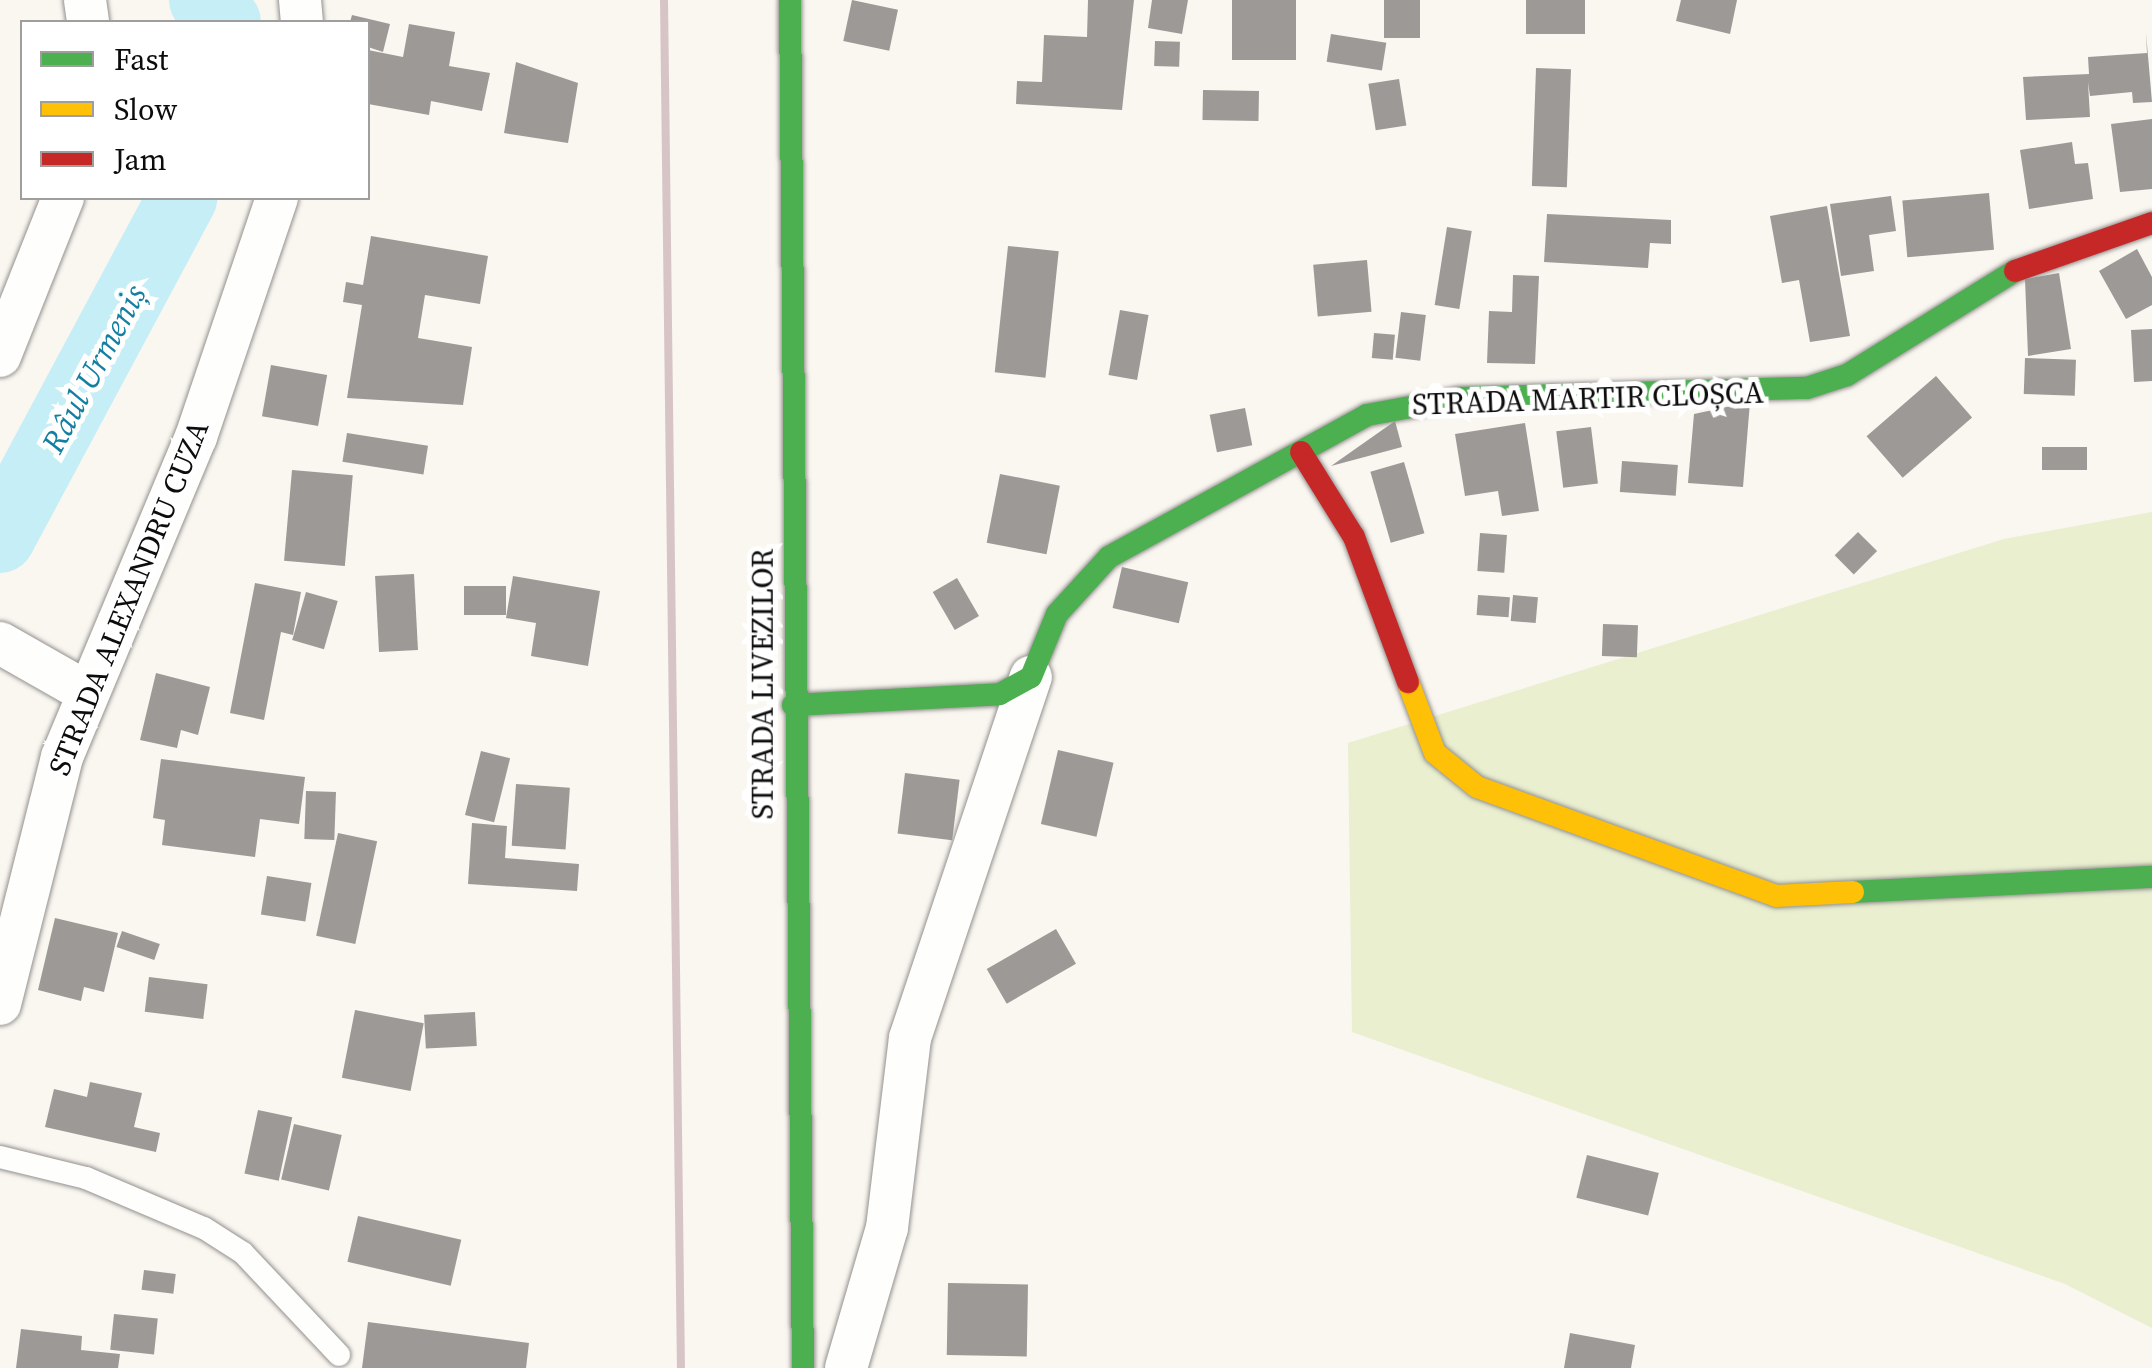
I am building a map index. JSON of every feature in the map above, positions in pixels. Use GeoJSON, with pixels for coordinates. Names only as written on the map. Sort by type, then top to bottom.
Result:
{"type":"FeatureCollection","features":[{"type":"Feature","properties":{"kind":"street","name":"STRADA LIVEZILOR"},"geometry":{"type":"LineString","coordinates":[[790,0],[803,1368]]}},
{"type":"Feature","properties":{"kind":"street"},"geometry":{"type":"LineString","coordinates":[[0,356],[62,200]]}},
{"type":"Feature","properties":{"kind":"street","name":"STRADA ALEXANDRU CUZA"},"geometry":{"type":"LineString","coordinates":[[0,1004],[48,799],[88,692],[196,437],[276,200]]}},
{"type":"Feature","properties":{"kind":"street","name":"STRADA MARTIR CLOȘCA"},"geometry":{"type":"LineString","coordinates":[[846,1368],[888,1228],[910,1038],[1031,677],[1056,614],[1109,557],[1175,512],[1301,452],[1367,414],[1422,401],[1807,388],[1847,375],[2007,274],[2152,223]]}},
{"type":"Feature","properties":{"kind":"street"},"geometry":{"type":"LineString","coordinates":[[1301,452],[1354,537],[1436,752],[1477,788],[1776,896],[2152,877]]}},
{"type":"Feature","properties":{"kind":"street"},"geometry":{"type":"LineString","coordinates":[[0,643],[88,692]]}},
{"type":"Feature","properties":{"kind":"street"},"geometry":{"type":"LineString","coordinates":[[794,705],[972,699],[1031,677]]}},
{"type":"Feature","properties":{"kind":"lane"},"geometry":{"type":"LineString","coordinates":[[0,1157],[86,1178],[204,1228],[243,1253],[340,1355]]}},
{"type":"Feature","properties":{"kind":"green space"},"geometry":{"type":"Polygon","coordinates":[[[2152,512],[2152,1328],[2065,1284],[1352,1032],[1348,743],[2004,539],[2152,512]]]}},
{"type":"Feature","properties":{"kind":"building"},"geometry":{"type":"Polygon","coordinates":[[[852,0],[898,10],[889,51],[843,41],[852,0]]]}},
{"type":"Feature","properties":{"kind":"building"},"geometry":{"type":"Polygon","coordinates":[[[1088,0],[1134,0],[1122,110],[1016,104],[1017,81],[1042,82],[1044,35],[1087,37],[1088,0]]]}},
{"type":"Feature","properties":{"kind":"building"},"geometry":{"type":"Polygon","coordinates":[[[1152,0],[1188,0],[1182,34],[1148,28],[1152,0]]]}},
{"type":"Feature","properties":{"kind":"building"},"geometry":{"type":"Polygon","coordinates":[[[1232,0],[1296,0],[1296,60],[1232,60],[1232,0]]]}},
{"type":"Feature","properties":{"kind":"building"},"geometry":{"type":"Polygon","coordinates":[[[1384,0],[1420,0],[1420,38],[1384,38],[1384,0]]]}},
{"type":"Feature","properties":{"kind":"building"},"geometry":{"type":"Polygon","coordinates":[[[1526,0],[1585,0],[1585,34],[1526,34],[1526,0]]]}},
{"type":"Feature","properties":{"kind":"building"},"geometry":{"type":"Polygon","coordinates":[[[1681,0],[1737,0],[1730,34],[1676,21],[1681,0]]]}},
{"type":"Feature","properties":{"kind":"building"},"geometry":{"type":"Polygon","coordinates":[[[352,15],[390,24],[383,52],[370,48],[370,20],[351,20],[352,15]]]}},
{"type":"Feature","properties":{"kind":"building"},"geometry":{"type":"Polygon","coordinates":[[[409,24],[455,32],[449,66],[490,73],[482,111],[431,101],[429,115],[370,104],[370,50],[403,57],[409,24]]]}},
{"type":"Feature","properties":{"kind":"building"},"geometry":{"type":"Polygon","coordinates":[[[2146,33],[2152,102],[2133,103],[2132,92],[2090,96],[2088,82],[2090,117],[2026,120],[2023,77],[2089,74],[2088,57],[2147,53],[2146,33]]]}},
{"type":"Feature","properties":{"kind":"building"},"geometry":{"type":"Polygon","coordinates":[[[1331,34],[1386,43],[1382,70],[1327,62],[1331,34]]]}},
{"type":"Feature","properties":{"kind":"building"},"geometry":{"type":"Polygon","coordinates":[[[1155,41],[1180,42],[1179,67],[1154,66],[1155,41]]]}},
{"type":"Feature","properties":{"kind":"building"},"geometry":{"type":"Polygon","coordinates":[[[516,62],[578,83],[568,143],[504,133],[516,62]]]}},
{"type":"Feature","properties":{"kind":"building"},"geometry":{"type":"Polygon","coordinates":[[[1536,68],[1571,69],[1567,187],[1532,186],[1536,68]]]}},
{"type":"Feature","properties":{"kind":"building"},"geometry":{"type":"Polygon","coordinates":[[[1399,79],[1406,125],[1376,130],[1368,84],[1399,79]]]}},
{"type":"Feature","properties":{"kind":"building"},"geometry":{"type":"Polygon","coordinates":[[[1203,90],[1259,91],[1258,121],[1202,120],[1203,90]]]}},
{"type":"Feature","properties":{"kind":"building"},"geometry":{"type":"Polygon","coordinates":[[[2152,119],[2152,189],[2120,192],[2111,124],[2152,119]]]}},
{"type":"Feature","properties":{"kind":"building"},"geometry":{"type":"Polygon","coordinates":[[[2072,142],[2075,164],[2088,163],[2093,199],[2029,209],[2020,150],[2072,142]]]}},
{"type":"Feature","properties":{"kind":"building"},"geometry":{"type":"Polygon","coordinates":[[[1989,193],[1994,250],[1907,257],[1902,201],[1989,193]]]}},
{"type":"Feature","properties":{"kind":"building"},"geometry":{"type":"Polygon","coordinates":[[[1891,196],[1896,231],[1869,235],[1874,271],[1841,276],[1830,204],[1891,196]]]}},
{"type":"Feature","properties":{"kind":"building"},"geometry":{"type":"Polygon","coordinates":[[[1827,206],[1850,336],[1810,342],[1799,280],[1782,283],[1770,216],[1827,206]]]}},
{"type":"Feature","properties":{"kind":"building"},"geometry":{"type":"Polygon","coordinates":[[[1547,214],[1671,220],[1671,244],[1650,243],[1648,268],[1544,262],[1547,214]]]}},
{"type":"Feature","properties":{"kind":"building"},"geometry":{"type":"Polygon","coordinates":[[[1447,227],[1472,231],[1459,309],[1435,305],[1447,227]]]}},
{"type":"Feature","properties":{"kind":"building"},"geometry":{"type":"Polygon","coordinates":[[[371,236],[488,256],[480,304],[425,295],[418,338],[472,347],[463,405],[347,398],[362,305],[343,302],[346,282],[363,285],[371,236]]]}},
{"type":"Feature","properties":{"kind":"building"},"geometry":{"type":"Polygon","coordinates":[[[1008,246],[1059,251],[1045,378],[995,372],[1008,246]]]}},
{"type":"Feature","properties":{"kind":"building"},"geometry":{"type":"Polygon","coordinates":[[[2137,249],[2152,277],[2152,305],[2126,319],[2099,271],[2137,249]]]}},
{"type":"Feature","properties":{"kind":"building"},"geometry":{"type":"Polygon","coordinates":[[[1367,260],[1372,312],[1318,317],[1313,265],[1367,260]]]}},
{"type":"Feature","properties":{"kind":"building"},"geometry":{"type":"Polygon","coordinates":[[[2059,273],[2071,349],[2028,356],[2025,279],[2059,273]]]}},
{"type":"Feature","properties":{"kind":"building"},"geometry":{"type":"Polygon","coordinates":[[[1513,275],[1539,276],[1535,364],[1487,363],[1489,311],[1512,312],[1513,275]]]}},
{"type":"Feature","properties":{"kind":"building"},"geometry":{"type":"Polygon","coordinates":[[[1120,310],[1149,315],[1137,380],[1109,375],[1120,310]]]}},
{"type":"Feature","properties":{"kind":"building"},"geometry":{"type":"Polygon","coordinates":[[[1401,312],[1426,315],[1420,361],[1395,358],[1401,312]]]}},
{"type":"Feature","properties":{"kind":"building"},"geometry":{"type":"Polygon","coordinates":[[[2152,329],[2152,381],[2134,382],[2131,330],[2152,329]]]}},
{"type":"Feature","properties":{"kind":"building"},"geometry":{"type":"Polygon","coordinates":[[[1374,333],[1395,335],[1393,360],[1372,358],[1374,333]]]}},
{"type":"Feature","properties":{"kind":"building"},"geometry":{"type":"Polygon","coordinates":[[[2025,358],[2076,360],[2075,396],[2024,394],[2025,358]]]}},
{"type":"Feature","properties":{"kind":"building"},"geometry":{"type":"Polygon","coordinates":[[[271,365],[327,375],[318,426],[262,416],[271,365]]]}},
{"type":"Feature","properties":{"kind":"building"},"geometry":{"type":"Polygon","coordinates":[[[1936,376],[1972,418],[1903,478],[1867,436],[1936,376]]]}},
{"type":"Feature","properties":{"kind":"building"},"geometry":{"type":"Polygon","coordinates":[[[1750,402],[1743,487],[1688,483],[1694,414],[1750,402]]]}},
{"type":"Feature","properties":{"kind":"building"},"geometry":{"type":"Polygon","coordinates":[[[1245,408],[1252,445],[1217,452],[1210,415],[1245,408]]]}},
{"type":"Feature","properties":{"kind":"building"},"geometry":{"type":"Polygon","coordinates":[[[1395,421],[1402,447],[1331,466],[1395,421]]]}},
{"type":"Feature","properties":{"kind":"building"},"geometry":{"type":"Polygon","coordinates":[[[1525,423],[1539,511],[1502,516],[1498,491],[1465,496],[1455,434],[1525,423]]]}},
{"type":"Feature","properties":{"kind":"building"},"geometry":{"type":"Polygon","coordinates":[[[1591,427],[1598,484],[1563,488],[1556,431],[1591,427]]]}},
{"type":"Feature","properties":{"kind":"building"},"geometry":{"type":"Polygon","coordinates":[[[347,433],[428,446],[423,474],[342,462],[347,433]]]}},
{"type":"Feature","properties":{"kind":"building"},"geometry":{"type":"Polygon","coordinates":[[[2042,447],[2087,447],[2087,470],[2042,470],[2042,447]]]}},
{"type":"Feature","properties":{"kind":"building"},"geometry":{"type":"Polygon","coordinates":[[[1622,461],[1678,465],[1676,496],[1620,492],[1622,461]]]}},
{"type":"Feature","properties":{"kind":"building"},"geometry":{"type":"Polygon","coordinates":[[[1404,462],[1424,533],[1391,543],[1370,472],[1404,462]]]}},
{"type":"Feature","properties":{"kind":"building"},"geometry":{"type":"Polygon","coordinates":[[[292,470],[353,475],[345,566],[284,561],[292,470]]]}},
{"type":"Feature","properties":{"kind":"building"},"geometry":{"type":"Polygon","coordinates":[[[1000,474],[1060,486],[1047,554],[987,543],[1000,474]]]}},
{"type":"Feature","properties":{"kind":"building"},"geometry":{"type":"Polygon","coordinates":[[[1858,532],[1877,551],[1854,574],[1835,555],[1858,532]]]}},
{"type":"Feature","properties":{"kind":"building"},"geometry":{"type":"Polygon","coordinates":[[[1480,533],[1507,535],[1504,573],[1477,571],[1480,533]]]}},
{"type":"Feature","properties":{"kind":"building"},"geometry":{"type":"Polygon","coordinates":[[[1122,567],[1188,582],[1179,623],[1113,608],[1122,567]]]}},
{"type":"Feature","properties":{"kind":"building"},"geometry":{"type":"Polygon","coordinates":[[[414,574],[418,650],[379,652],[375,576],[414,574]]]}},
{"type":"Feature","properties":{"kind":"building"},"geometry":{"type":"Polygon","coordinates":[[[513,576],[600,591],[588,666],[531,656],[536,623],[506,618],[513,576]]]}},
{"type":"Feature","properties":{"kind":"building"},"geometry":{"type":"Polygon","coordinates":[[[957,578],[979,616],[955,630],[933,592],[957,578]]]}},
{"type":"Feature","properties":{"kind":"building"},"geometry":{"type":"Polygon","coordinates":[[[255,583],[301,592],[293,635],[281,632],[264,720],[230,713],[255,583]]]}},
{"type":"Feature","properties":{"kind":"building"},"geometry":{"type":"Polygon","coordinates":[[[464,586],[506,586],[506,615],[464,615],[464,586]]]}},
{"type":"Feature","properties":{"kind":"building"},"geometry":{"type":"Polygon","coordinates":[[[306,592],[338,601],[324,649],[292,640],[306,592]]]}},
{"type":"Feature","properties":{"kind":"building"},"geometry":{"type":"Polygon","coordinates":[[[1478,595],[1510,597],[1509,617],[1477,615],[1478,595]]]}},
{"type":"Feature","properties":{"kind":"building"},"geometry":{"type":"Polygon","coordinates":[[[1513,595],[1538,597],[1536,623],[1511,621],[1513,595]]]}},
{"type":"Feature","properties":{"kind":"building"},"geometry":{"type":"Polygon","coordinates":[[[1603,624],[1638,625],[1637,657],[1602,656],[1603,624]]]}},
{"type":"Feature","properties":{"kind":"building"},"geometry":{"type":"Polygon","coordinates":[[[156,673],[210,687],[198,735],[181,730],[177,748],[140,740],[156,673]]]}},
{"type":"Feature","properties":{"kind":"building"},"geometry":{"type":"Polygon","coordinates":[[[1058,750],[1114,763],[1096,837],[1041,824],[1058,750]]]}},
{"type":"Feature","properties":{"kind":"building"},"geometry":{"type":"Polygon","coordinates":[[[481,751],[510,758],[494,822],[465,815],[481,751]]]}},
{"type":"Feature","properties":{"kind":"building"},"geometry":{"type":"Polygon","coordinates":[[[161,759],[305,777],[299,824],[260,819],[255,857],[162,845],[165,820],[153,818],[161,759]]]}},
{"type":"Feature","properties":{"kind":"building"},"geometry":{"type":"Polygon","coordinates":[[[905,773],[960,780],[952,840],[898,834],[905,773]]]}},
{"type":"Feature","properties":{"kind":"building"},"geometry":{"type":"Polygon","coordinates":[[[516,784],[570,788],[566,850],[512,846],[516,784]]]}},
{"type":"Feature","properties":{"kind":"building"},"geometry":{"type":"Polygon","coordinates":[[[306,791],[336,792],[334,840],[304,839],[306,791]]]}},
{"type":"Feature","properties":{"kind":"building"},"geometry":{"type":"Polygon","coordinates":[[[472,823],[507,826],[505,858],[579,864],[577,891],[468,884],[472,823]]]}},
{"type":"Feature","properties":{"kind":"building"},"geometry":{"type":"Polygon","coordinates":[[[338,833],[377,841],[355,944],[316,936],[338,833]]]}},
{"type":"Feature","properties":{"kind":"building"},"geometry":{"type":"Polygon","coordinates":[[[267,876],[311,883],[305,922],[261,915],[267,876]]]}},
{"type":"Feature","properties":{"kind":"building"},"geometry":{"type":"Polygon","coordinates":[[[55,918],[118,933],[104,992],[84,987],[81,1001],[38,990],[55,918]]]}},
{"type":"Feature","properties":{"kind":"building"},"geometry":{"type":"Polygon","coordinates":[[[1056,929],[1076,964],[1007,1004],[987,969],[1056,929]]]}},
{"type":"Feature","properties":{"kind":"building"},"geometry":{"type":"Polygon","coordinates":[[[122,931],[160,944],[154,960],[116,947],[122,931]]]}},
{"type":"Feature","properties":{"kind":"building"},"geometry":{"type":"Polygon","coordinates":[[[149,977],[208,984],[203,1019],[145,1012],[149,977]]]}},
{"type":"Feature","properties":{"kind":"building"},"geometry":{"type":"Polygon","coordinates":[[[355,1010],[424,1023],[411,1091],[342,1078],[355,1010]]]}},
{"type":"Feature","properties":{"kind":"building"},"geometry":{"type":"Polygon","coordinates":[[[475,1012],[477,1046],[426,1049],[424,1015],[475,1012]]]}},
{"type":"Feature","properties":{"kind":"building"},"geometry":{"type":"Polygon","coordinates":[[[90,1082],[142,1093],[134,1127],[160,1133],[156,1152],[45,1127],[54,1089],[87,1097],[90,1082]]]}},
{"type":"Feature","properties":{"kind":"building"},"geometry":{"type":"Polygon","coordinates":[[[258,1110],[292,1117],[279,1181],[244,1174],[258,1110]]]}},
{"type":"Feature","properties":{"kind":"building"},"geometry":{"type":"Polygon","coordinates":[[[294,1124],[342,1135],[329,1191],[281,1180],[294,1124]]]}},
{"type":"Feature","properties":{"kind":"building"},"geometry":{"type":"Polygon","coordinates":[[[1587,1155],[1659,1173],[1648,1216],[1576,1198],[1587,1155]]]}},
{"type":"Feature","properties":{"kind":"building"},"geometry":{"type":"Polygon","coordinates":[[[358,1216],[461,1240],[451,1286],[347,1262],[358,1216]]]}},
{"type":"Feature","properties":{"kind":"building"},"geometry":{"type":"Polygon","coordinates":[[[144,1270],[176,1274],[173,1294],[142,1290],[144,1270]]]}},
{"type":"Feature","properties":{"kind":"building"},"geometry":{"type":"Polygon","coordinates":[[[948,1283],[1028,1284],[1027,1356],[947,1355],[948,1283]]]}},
{"type":"Feature","properties":{"kind":"building"},"geometry":{"type":"Polygon","coordinates":[[[114,1314],[158,1319],[154,1354],[110,1350],[114,1314]]]}},
{"type":"Feature","properties":{"kind":"building"},"geometry":{"type":"Polygon","coordinates":[[[368,1322],[529,1343],[526,1368],[362,1368],[368,1322]]]}},
{"type":"Feature","properties":{"kind":"building"},"geometry":{"type":"Polygon","coordinates":[[[21,1329],[82,1336],[81,1350],[120,1354],[118,1368],[16,1368],[21,1329]]]}},
{"type":"Feature","properties":{"kind":"building"},"geometry":{"type":"Polygon","coordinates":[[[1570,1333],[1635,1345],[1631,1368],[1564,1368],[1570,1333]]]}},
{"type":"Feature","properties":{"kind":"waterway","name":"Râul Urmeniș"},"geometry":{"type":"LineString","coordinates":[[204,0],[224,20]]}},
{"type":"Feature","properties":{"kind":"waterway","name":"Râul Urmeniș"},"geometry":{"type":"LineString","coordinates":[[0,538],[181,200]]}},
{"type":"Feature","properties":{"kind":"railway"},"geometry":{"type":"LineString","coordinates":[[664,0],[681,1368]]}},
{"type":"Feature","properties":{"kind":"traffic: fast"},"geometry":{"type":"LineString","coordinates":[[790,0],[803,1368]]}},
{"type":"Feature","properties":{"kind":"traffic: fast"},"geometry":{"type":"LineString","coordinates":[[793,705],[1000,694],[1031,677],[1057,614],[1109,557],[1367,415],[1460,398],[1807,388],[1847,375],[2015,271]]}},
{"type":"Feature","properties":{"kind":"traffic: fast"},"geometry":{"type":"LineString","coordinates":[[1853,892],[2152,877]]}},
{"type":"Feature","properties":{"kind":"traffic: slow"},"geometry":{"type":"LineString","coordinates":[[1408,682],[1435,753],[1477,787],[1776,896],[1853,892]]}},
{"type":"Feature","properties":{"kind":"traffic: jam"},"geometry":{"type":"LineString","coordinates":[[2015,271],[2152,223]]}},
{"type":"Feature","properties":{"kind":"traffic: jam"},"geometry":{"type":"LineString","coordinates":[[1301,452],[1354,537],[1408,682]]}}]}
